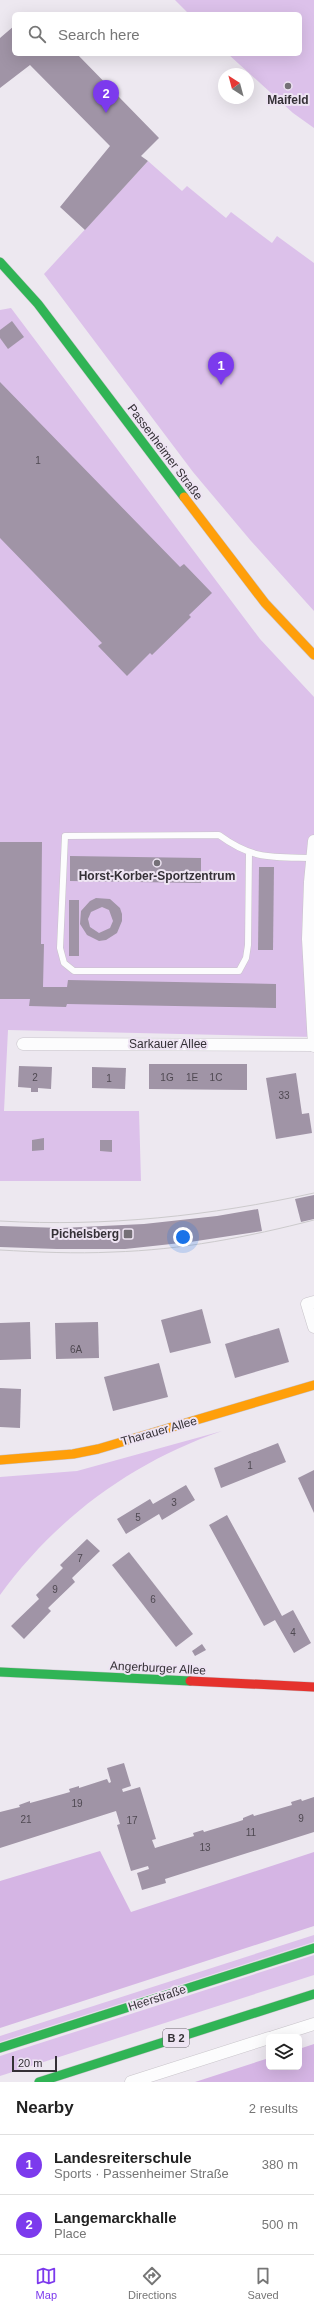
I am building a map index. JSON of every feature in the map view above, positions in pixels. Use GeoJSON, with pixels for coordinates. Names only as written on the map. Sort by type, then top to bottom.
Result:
{"type":"FeatureCollection","features":[{"type":"Feature","properties":{"kind":"street","name":"Passenheimer Straße"},"geometry":{"type":"LineString","coordinates":[[0,262],[38,304],[264,603],[314,655]]}},
{"type":"Feature","properties":{"kind":"street"},"geometry":{"type":"LineString","coordinates":[[314,841],[308,939],[314,1045]]}},
{"type":"Feature","properties":{"kind":"street","name":"Sarkauer Allee"},"geometry":{"type":"LineString","coordinates":[[23,1044],[314,1045]]}},
{"type":"Feature","properties":{"kind":"street"},"geometry":{"type":"LineString","coordinates":[[310,1303],[314,1327]]}},
{"type":"Feature","properties":{"kind":"street","name":"Tharauer Allee"},"geometry":{"type":"LineString","coordinates":[[0,1460],[73,1454],[98,1449],[314,1385]]}},
{"type":"Feature","properties":{"kind":"street","name":"Angerburger Allee"},"geometry":{"type":"LineString","coordinates":[[0,1672],[314,1688]]}},
{"type":"Feature","properties":{"kind":"street","name":"Heerstraße"},"geometry":{"type":"LineString","coordinates":[[0,2048],[314,1948]]}},
{"type":"Feature","properties":{"kind":"street","name":"B 2"},"geometry":{"type":"LineString","coordinates":[[39,2082],[314,1994]]}},
{"type":"Feature","properties":{"kind":"street"},"geometry":{"type":"LineString","coordinates":[[282,2034],[314,2024]]}},
{"type":"Feature","properties":{"kind":"street"},"geometry":{"type":"LineString","coordinates":[[131,2082],[266,2039]]}},
{"type":"Feature","properties":{"kind":"lane"},"geometry":{"type":"LineString","coordinates":[[249,852],[248,945],[246,958],[239,971],[74,971],[64,963],[60,948],[65,836],[219,835],[234,846],[262,857],[312,858]]}},
{"type":"Feature","properties":{"kind":"shaded area","name":"Maifeld"},"geometry":{"type":"Polygon","coordinates":[[[175,0],[314,0],[314,128],[293,113],[254,78],[254,68],[243,68],[230,56],[302,56],[302,12],[187,12],[175,0]]]}},
{"type":"Feature","properties":{"kind":"shaded area"},"geometry":{"type":"Polygon","coordinates":[[[148,161],[182,191],[187,186],[226,218],[231,212],[272,243],[277,236],[314,263],[314,611],[251,541],[193,472],[44,274],[148,161]]]}},
{"type":"Feature","properties":{"kind":"shaded area","name":"Horst-Korber-Sportzentrum"},"geometry":{"type":"Polygon","coordinates":[[[11,308],[260,639],[314,697],[314,1037],[8,1030],[4,1111],[139,1111],[141,1181],[0,1181],[0,310],[11,308]]]}},
{"type":"Feature","properties":{"kind":"shaded area"},"geometry":{"type":"Polygon","coordinates":[[[222,1431],[157,1459],[127,1476],[98,1496],[71,1517],[46,1541],[22,1567],[0,1595],[0,1477],[77,1471],[222,1431]]]}},
{"type":"Feature","properties":{"kind":"shaded area"},"geometry":{"type":"Polygon","coordinates":[[[100,1851],[131,1912],[314,1852],[314,1926],[0,2028],[0,1881],[100,1851]]]}},
{"type":"Feature","properties":{"kind":"shaded area"},"geometry":{"type":"Polygon","coordinates":[[[314,1935],[314,1942],[0,2042],[0,2036],[314,1935]]]}},
{"type":"Feature","properties":{"kind":"shaded area"},"geometry":{"type":"Polygon","coordinates":[[[314,1955],[314,1975],[0,2076],[0,2056],[314,1955]]]}},
{"type":"Feature","properties":{"kind":"shaded area"},"geometry":{"type":"Polygon","coordinates":[[[314,2044],[314,2082],[195,2082],[266,2059],[266,2070],[302,2070],[302,2048],[314,2044]]]}},
{"type":"Feature","properties":{"kind":"building"},"geometry":{"type":"Polygon","coordinates":[[[12,28],[12,56],[79,56],[159,138],[141,156],[148,161],[85,230],[60,207],[110,146],[30,65],[0,88],[0,38],[12,28]]]}},
{"type":"Feature","properties":{"kind":"building"},"geometry":{"type":"Polygon","coordinates":[[[12,321],[24,337],[8,349],[0,338],[0,330],[12,321]]]}},
{"type":"Feature","properties":{"kind":"building"},"geometry":{"type":"Polygon","coordinates":[[[0,382],[180,567],[184,564],[212,593],[189,615],[191,617],[152,655],[150,653],[127,676],[98,646],[102,643],[0,538],[0,382]]]}},
{"type":"Feature","properties":{"kind":"building"},"geometry":{"type":"Polygon","coordinates":[[[0,842],[42,842],[41,944],[44,944],[43,987],[67,987],[68,980],[276,984],[276,1008],[67,1004],[66,1007],[29,1006],[30,999],[0,999],[0,842]]]}},
{"type":"Feature","properties":{"kind":"building"},"geometry":{"type":"Polygon","coordinates":[[[70,856],[201,858],[201,883],[70,881],[70,856]]]}},
{"type":"Feature","properties":{"kind":"building"},"geometry":{"type":"Polygon","coordinates":[[[259,867],[274,867],[273,950],[258,950],[259,867]]]}},
{"type":"Feature","properties":{"kind":"building"},"geometry":{"type":"Polygon","coordinates":[[[96,898],[110,899],[120,908],[122,921],[117,933],[106,940],[99,941],[87,935],[80,924],[81,911],[90,901],[96,898]],[[102,907],[91,912],[88,919],[90,927],[99,933],[110,928],[113,921],[109,910],[102,907]]]}},
{"type":"Feature","properties":{"kind":"building"},"geometry":{"type":"Polygon","coordinates":[[[69,900],[79,900],[79,956],[69,956],[69,900]]]}},
{"type":"Feature","properties":{"kind":"building"},"geometry":{"type":"Polygon","coordinates":[[[149,1064],[247,1064],[247,1090],[149,1089],[149,1064]]]}},
{"type":"Feature","properties":{"kind":"building"},"geometry":{"type":"Polygon","coordinates":[[[19,1066],[52,1067],[51,1089],[38,1088],[38,1092],[31,1092],[31,1088],[18,1087],[19,1066]]]}},
{"type":"Feature","properties":{"kind":"building"},"geometry":{"type":"Polygon","coordinates":[[[92,1067],[126,1068],[125,1089],[92,1088],[92,1067]]]}},
{"type":"Feature","properties":{"kind":"building"},"geometry":{"type":"Polygon","coordinates":[[[296,1073],[302,1114],[309,1113],[312,1133],[276,1139],[266,1078],[296,1073]]]}},
{"type":"Feature","properties":{"kind":"building"},"geometry":{"type":"Polygon","coordinates":[[[44,1138],[44,1150],[32,1151],[32,1140],[44,1138]]]}},
{"type":"Feature","properties":{"kind":"building"},"geometry":{"type":"Polygon","coordinates":[[[100,1140],[112,1140],[112,1152],[100,1151],[100,1140]]]}},
{"type":"Feature","properties":{"kind":"building"},"geometry":{"type":"Polygon","coordinates":[[[314,1195],[314,1219],[301,1222],[295,1199],[314,1195]]]}},
{"type":"Feature","properties":{"kind":"building"},"geometry":{"type":"Polygon","coordinates":[[[258,1209],[262,1231],[190,1242],[125,1249],[0,1247],[0,1226],[61,1228],[144,1224],[217,1216],[258,1209]]]}},
{"type":"Feature","properties":{"kind":"building"},"geometry":{"type":"Polygon","coordinates":[[[202,1309],[211,1343],[170,1353],[161,1320],[202,1309]]]}},
{"type":"Feature","properties":{"kind":"building"},"geometry":{"type":"Polygon","coordinates":[[[30,1322],[31,1359],[0,1360],[0,1323],[30,1322]]]}},
{"type":"Feature","properties":{"kind":"building"},"geometry":{"type":"Polygon","coordinates":[[[98,1322],[99,1358],[56,1359],[55,1323],[98,1322]]]}},
{"type":"Feature","properties":{"kind":"building"},"geometry":{"type":"Polygon","coordinates":[[[279,1328],[289,1362],[235,1378],[225,1344],[279,1328]]]}},
{"type":"Feature","properties":{"kind":"building"},"geometry":{"type":"Polygon","coordinates":[[[159,1363],[168,1397],[113,1411],[104,1377],[159,1363]]]}},
{"type":"Feature","properties":{"kind":"building"},"geometry":{"type":"Polygon","coordinates":[[[0,1388],[21,1389],[20,1428],[0,1427],[0,1388]]]}},
{"type":"Feature","properties":{"kind":"building"},"geometry":{"type":"Polygon","coordinates":[[[278,1443],[286,1462],[221,1488],[214,1468],[278,1443]]]}},
{"type":"Feature","properties":{"kind":"building"},"geometry":{"type":"Polygon","coordinates":[[[314,1470],[314,1513],[298,1478],[314,1470]]]}},
{"type":"Feature","properties":{"kind":"building"},"geometry":{"type":"Polygon","coordinates":[[[186,1485],[195,1500],[162,1520],[159,1514],[126,1534],[117,1519],[150,1499],[153,1504],[186,1485]]]}},
{"type":"Feature","properties":{"kind":"building"},"geometry":{"type":"Polygon","coordinates":[[[227,1515],[282,1616],[293,1610],[311,1643],[294,1653],[275,1620],[264,1626],[209,1525],[227,1515]]]}},
{"type":"Feature","properties":{"kind":"building"},"geometry":{"type":"Polygon","coordinates":[[[87,1539],[100,1551],[72,1578],[75,1582],[48,1608],[51,1611],[24,1639],[11,1626],[39,1599],[36,1595],[63,1568],[60,1565],[87,1539]]]}},
{"type":"Feature","properties":{"kind":"building"},"geometry":{"type":"Polygon","coordinates":[[[129,1552],[193,1634],[176,1647],[112,1565],[129,1552]]]}},
{"type":"Feature","properties":{"kind":"building"},"geometry":{"type":"Polygon","coordinates":[[[202,1644],[206,1650],[195,1656],[192,1651],[202,1644]]]}},
{"type":"Feature","properties":{"kind":"building"},"geometry":{"type":"Polygon","coordinates":[[[124,1763],[131,1786],[122,1789],[123,1792],[140,1787],[156,1839],[152,1840],[155,1848],[194,1836],[193,1833],[203,1830],[204,1832],[243,1820],[243,1818],[253,1814],[254,1816],[292,1805],[291,1802],[301,1799],[302,1801],[314,1797],[314,1832],[165,1879],[166,1883],[142,1890],[137,1873],[149,1869],[148,1866],[131,1871],[117,1825],[120,1824],[116,1811],[0,1848],[0,1812],[20,1807],[19,1805],[30,1801],[30,1803],[70,1792],[69,1789],[79,1786],[79,1788],[107,1779],[109,1783],[111,1782],[107,1768],[124,1763]]]}},
{"type":"Feature","properties":{"kind":"tram line"},"geometry":{"type":"LineString","coordinates":[[0,1221],[79,1222],[158,1218],[236,1208],[314,1193]]}},
{"type":"Feature","properties":{"kind":"tram line"},"geometry":{"type":"LineString","coordinates":[[0,1250],[99,1253],[164,1249],[214,1242],[314,1220]]}},
{"type":"Feature","properties":{"kind":"traffic: fast"},"geometry":{"type":"LineString","coordinates":[[0,262],[38,304],[184,497]]}},
{"type":"Feature","properties":{"kind":"traffic: fast"},"geometry":{"type":"LineString","coordinates":[[0,1672],[190,1681]]}},
{"type":"Feature","properties":{"kind":"traffic: fast"},"geometry":{"type":"LineString","coordinates":[[0,2048],[314,1948]]}},
{"type":"Feature","properties":{"kind":"traffic: fast"},"geometry":{"type":"LineString","coordinates":[[39,2082],[314,1994]]}},
{"type":"Feature","properties":{"kind":"traffic: slow"},"geometry":{"type":"LineString","coordinates":[[184,497],[265,603],[314,655]]}},
{"type":"Feature","properties":{"kind":"traffic: slow"},"geometry":{"type":"LineString","coordinates":[[0,1460],[73,1454],[98,1449],[314,1385]]}},
{"type":"Feature","properties":{"kind":"traffic: jam"},"geometry":{"type":"LineString","coordinates":[[190,1681],[314,1687]]}},
{"type":"Feature","properties":{"kind":"place","name":"Maifeld"},"geometry":{"type":"Point","coordinates":[288,86]}},
{"type":"Feature","properties":{"kind":"place","name":"Langemarckhalle"},"geometry":{"type":"Point","coordinates":[106,113]}},
{"type":"Feature","properties":{"kind":"place","name":"Landesreiterschule"},"geometry":{"type":"Point","coordinates":[221,385]}},
{"type":"Feature","properties":{"kind":"place","name":"Horst-Korber-Sportzentrum"},"geometry":{"type":"Point","coordinates":[157,863]}},
{"type":"Feature","properties":{"kind":"place","name":"Pichelsberg"},"geometry":{"type":"Point","coordinates":[128,1234]}}]}
